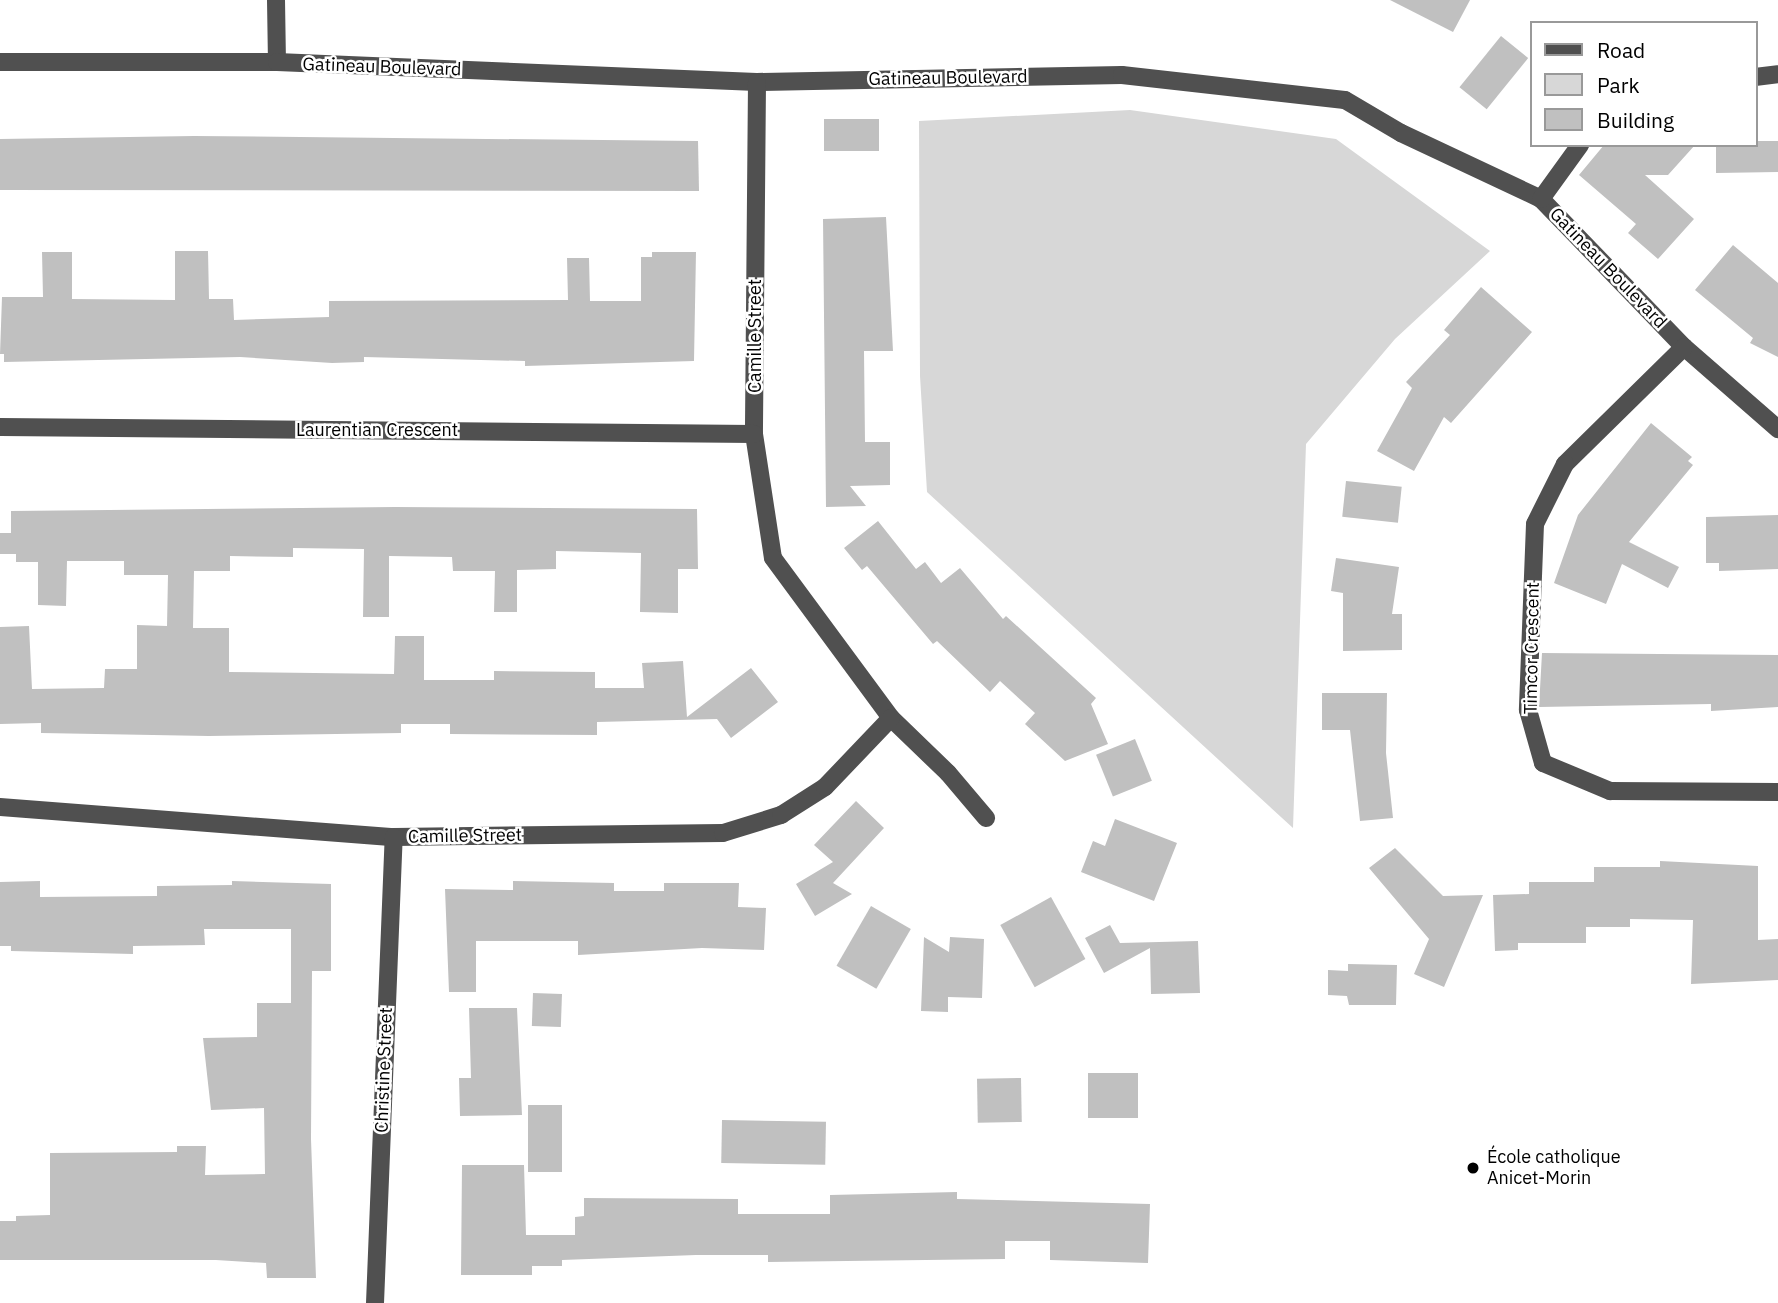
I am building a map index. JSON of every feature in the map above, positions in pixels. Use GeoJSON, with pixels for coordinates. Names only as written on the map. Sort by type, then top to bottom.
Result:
{"type":"FeatureCollection","features":[{"type":"Feature","properties":{"kind":"street"},"geometry":{"type":"LineString","coordinates":[[276,0],[276,62]]}},
{"type":"Feature","properties":{"kind":"street","name":"Gatineau Boulevard"},"geometry":{"type":"LineString","coordinates":[[0,62],[276,62],[757,82],[1122,75],[1345,100],[1401,134],[1542,199],[1684,347],[1778,429]]}},
{"type":"Feature","properties":{"kind":"street"},"geometry":{"type":"LineString","coordinates":[[1757,77],[1778,74]]}},
{"type":"Feature","properties":{"kind":"street","name":"Camille Street"},"geometry":{"type":"LineString","coordinates":[[757,82],[754,434],[773,558],[891,718],[948,773],[986,818]]}},
{"type":"Feature","properties":{"kind":"street"},"geometry":{"type":"LineString","coordinates":[[1542,199],[1579,147]]}},
{"type":"Feature","properties":{"kind":"street","name":"Timcor Crescent"},"geometry":{"type":"LineString","coordinates":[[1684,347],[1565,464],[1535,524],[1528,710],[1543,763],[1610,792],[1778,792]]}},
{"type":"Feature","properties":{"kind":"street","name":"Laurentian Crescent"},"geometry":{"type":"LineString","coordinates":[[0,427],[754,434]]}},
{"type":"Feature","properties":{"kind":"street","name":"Camille Street"},"geometry":{"type":"LineString","coordinates":[[0,807],[394,837],[723,833],[780,815],[825,787],[891,718]]}},
{"type":"Feature","properties":{"kind":"street","name":"Christine Street"},"geometry":{"type":"LineString","coordinates":[[375,1303],[394,837]]}},
{"type":"Feature","properties":{"kind":"green space"},"geometry":{"type":"Polygon","coordinates":[[[1130,110],[1336,139],[1490,251],[1395,339],[1306,444],[1293,828],[927,492],[920,376],[919,121],[1130,110]]]}},
{"type":"Feature","properties":{"kind":"building"},"geometry":{"type":"Polygon","coordinates":[[[1390,0],[1470,0],[1453,32],[1390,0]]]}},
{"type":"Feature","properties":{"kind":"building"},"geometry":{"type":"Polygon","coordinates":[[[1501,36],[1528,58],[1487,109],[1459,87],[1501,36]]]}},
{"type":"Feature","properties":{"kind":"building"},"geometry":{"type":"Polygon","coordinates":[[[824,119],[879,119],[879,151],[824,151],[824,119]]]}},
{"type":"Feature","properties":{"kind":"building"},"geometry":{"type":"Polygon","coordinates":[[[194,136],[698,141],[699,191],[0,190],[0,139],[194,136]]]}},
{"type":"Feature","properties":{"kind":"building"},"geometry":{"type":"Polygon","coordinates":[[[1757,141],[1778,141],[1778,172],[1716,173],[1716,147],[1757,147],[1757,141]]]}},
{"type":"Feature","properties":{"kind":"building"},"geometry":{"type":"Polygon","coordinates":[[[1602,147],[1693,147],[1668,175],[1645,175],[1694,219],[1658,259],[1628,233],[1636,224],[1579,175],[1602,147]]]}},
{"type":"Feature","properties":{"kind":"building"},"geometry":{"type":"Polygon","coordinates":[[[886,217],[893,351],[864,351],[865,442],[890,442],[890,485],[850,486],[866,506],[826,507],[823,219],[886,217]]]}},
{"type":"Feature","properties":{"kind":"building"},"geometry":{"type":"Polygon","coordinates":[[[1733,245],[1778,283],[1778,357],[1750,343],[1753,338],[1695,290],[1733,245]]]}},
{"type":"Feature","properties":{"kind":"building"},"geometry":{"type":"Polygon","coordinates":[[[175,251],[208,251],[209,299],[233,299],[234,320],[329,317],[329,301],[568,300],[567,258],[589,258],[590,301],[641,301],[641,257],[652,257],[652,252],[696,252],[694,361],[525,366],[525,361],[364,357],[364,362],[332,363],[240,357],[4,362],[4,354],[0,354],[2,297],[43,297],[42,252],[72,252],[72,299],[175,300],[175,251]]]}},
{"type":"Feature","properties":{"kind":"building"},"geometry":{"type":"Polygon","coordinates":[[[1481,287],[1532,332],[1451,423],[1444,417],[1414,471],[1377,451],[1412,388],[1406,382],[1450,335],[1444,330],[1481,287]]]}},
{"type":"Feature","properties":{"kind":"building"},"geometry":{"type":"Polygon","coordinates":[[[1651,423],[1692,457],[1688,461],[1693,465],[1629,542],[1679,567],[1668,588],[1622,564],[1606,604],[1554,583],[1578,515],[1651,423]]]}},
{"type":"Feature","properties":{"kind":"building"},"geometry":{"type":"Polygon","coordinates":[[[1346,481],[1402,487],[1398,523],[1342,517],[1346,481]]]}},
{"type":"Feature","properties":{"kind":"building"},"geometry":{"type":"Polygon","coordinates":[[[395,507],[697,509],[698,569],[678,569],[678,613],[640,612],[641,553],[556,551],[556,569],[517,570],[517,612],[494,612],[495,571],[453,571],[452,557],[389,556],[389,617],[363,617],[364,549],[293,548],[293,557],[230,556],[230,571],[194,571],[193,628],[229,628],[229,672],[394,674],[395,636],[424,636],[424,680],[494,680],[494,671],[595,672],[595,688],[644,688],[642,663],[683,661],[687,717],[751,668],[778,702],[731,738],[717,719],[597,722],[597,735],[450,734],[450,724],[401,724],[401,733],[209,736],[41,733],[41,723],[0,724],[0,627],[29,626],[32,689],[104,688],[105,669],[137,669],[137,625],[167,626],[168,575],[124,575],[124,561],[67,561],[66,606],[38,605],[38,562],[16,562],[16,554],[0,554],[0,533],[11,533],[11,511],[395,507]]]}},
{"type":"Feature","properties":{"kind":"building"},"geometry":{"type":"Polygon","coordinates":[[[1778,515],[1778,569],[1719,571],[1719,563],[1706,563],[1706,517],[1778,515]]]}},
{"type":"Feature","properties":{"kind":"building"},"geometry":{"type":"Polygon","coordinates":[[[878,521],[916,569],[925,562],[941,583],[960,568],[1003,619],[1006,616],[1096,698],[1091,704],[1108,744],[1065,761],[1025,724],[1035,713],[1000,681],[990,692],[937,641],[933,644],[867,566],[862,570],[844,548],[878,521]]]}},
{"type":"Feature","properties":{"kind":"building"},"geometry":{"type":"Polygon","coordinates":[[[1336,558],[1399,567],[1392,614],[1402,614],[1402,650],[1343,651],[1343,593],[1331,591],[1336,558]]]}},
{"type":"Feature","properties":{"kind":"building"},"geometry":{"type":"Polygon","coordinates":[[[1542,653],[1778,655],[1778,707],[1711,711],[1711,704],[1539,707],[1542,653]]]}},
{"type":"Feature","properties":{"kind":"building"},"geometry":{"type":"Polygon","coordinates":[[[1322,693],[1387,693],[1386,753],[1393,818],[1360,821],[1350,730],[1322,730],[1322,693]]]}},
{"type":"Feature","properties":{"kind":"building"},"geometry":{"type":"Polygon","coordinates":[[[1135,739],[1152,781],[1113,796],[1096,755],[1135,739]]]}},
{"type":"Feature","properties":{"kind":"building"},"geometry":{"type":"Polygon","coordinates":[[[856,801],[884,828],[833,883],[852,894],[815,916],[796,884],[833,862],[814,845],[856,801]]]}},
{"type":"Feature","properties":{"kind":"building"},"geometry":{"type":"Polygon","coordinates":[[[1115,819],[1177,843],[1154,901],[1081,872],[1093,841],[1105,846],[1115,819]]]}},
{"type":"Feature","properties":{"kind":"building"},"geometry":{"type":"Polygon","coordinates":[[[1395,848],[1443,896],[1483,895],[1444,987],[1414,974],[1429,939],[1369,868],[1395,848]]]}},
{"type":"Feature","properties":{"kind":"building"},"geometry":{"type":"Polygon","coordinates":[[[1660,861],[1758,866],[1758,940],[1778,939],[1778,980],[1691,984],[1693,920],[1630,919],[1630,927],[1586,927],[1586,943],[1518,943],[1518,950],[1495,951],[1493,895],[1529,894],[1529,882],[1594,882],[1594,867],[1660,867],[1660,861]]]}},
{"type":"Feature","properties":{"kind":"building"},"geometry":{"type":"Polygon","coordinates":[[[40,881],[40,897],[157,896],[157,886],[232,885],[232,881],[331,884],[331,971],[312,971],[311,1139],[316,1278],[267,1278],[266,1263],[216,1260],[0,1260],[0,1221],[16,1221],[16,1216],[50,1215],[50,1153],[177,1152],[177,1146],[206,1146],[205,1175],[265,1174],[264,1108],[211,1110],[203,1038],[257,1037],[257,1003],[291,1003],[291,929],[204,929],[205,945],[133,946],[133,954],[11,951],[11,946],[0,946],[0,882],[40,881]]]}},
{"type":"Feature","properties":{"kind":"building"},"geometry":{"type":"Polygon","coordinates":[[[513,881],[614,883],[614,891],[664,891],[664,883],[739,883],[738,907],[766,908],[764,950],[702,948],[578,955],[578,941],[476,941],[476,992],[449,992],[445,889],[513,890],[513,881]]]}},
{"type":"Feature","properties":{"kind":"building"},"geometry":{"type":"Polygon","coordinates":[[[1051,897],[1085,959],[1035,987],[1000,925],[1051,897]]]}},
{"type":"Feature","properties":{"kind":"building"},"geometry":{"type":"Polygon","coordinates":[[[871,906],[911,929],[876,989],[836,966],[871,906]]]}},
{"type":"Feature","properties":{"kind":"building"},"geometry":{"type":"Polygon","coordinates":[[[1110,925],[1120,943],[1198,941],[1200,993],[1151,994],[1150,948],[1104,973],[1085,938],[1110,925]]]}},
{"type":"Feature","properties":{"kind":"building"},"geometry":{"type":"Polygon","coordinates":[[[924,937],[949,952],[950,937],[984,939],[982,998],[948,997],[948,1012],[921,1011],[924,937]]]}},
{"type":"Feature","properties":{"kind":"building"},"geometry":{"type":"Polygon","coordinates":[[[1348,964],[1397,965],[1396,1005],[1349,1005],[1347,996],[1328,995],[1328,970],[1348,971],[1348,964]]]}},
{"type":"Feature","properties":{"kind":"building"},"geometry":{"type":"Polygon","coordinates":[[[533,993],[562,994],[561,1027],[532,1026],[533,993]]]}},
{"type":"Feature","properties":{"kind":"building"},"geometry":{"type":"Polygon","coordinates":[[[469,1008],[517,1008],[522,1115],[460,1116],[459,1078],[471,1078],[469,1008]]]}},
{"type":"Feature","properties":{"kind":"building"},"geometry":{"type":"Polygon","coordinates":[[[1088,1073],[1138,1073],[1138,1118],[1088,1118],[1088,1073]]]}},
{"type":"Feature","properties":{"kind":"building"},"geometry":{"type":"Polygon","coordinates":[[[1021,1078],[1022,1122],[978,1123],[977,1079],[1021,1078]]]}},
{"type":"Feature","properties":{"kind":"building"},"geometry":{"type":"Polygon","coordinates":[[[528,1105],[562,1105],[562,1172],[528,1172],[528,1105]]]}},
{"type":"Feature","properties":{"kind":"building"},"geometry":{"type":"Polygon","coordinates":[[[722,1120],[826,1122],[825,1165],[721,1163],[722,1120]]]}},
{"type":"Feature","properties":{"kind":"building"},"geometry":{"type":"Polygon","coordinates":[[[462,1165],[524,1165],[526,1235],[575,1235],[575,1217],[584,1216],[584,1198],[738,1199],[738,1214],[830,1214],[830,1195],[957,1192],[957,1199],[1150,1204],[1148,1263],[1050,1260],[1050,1241],[1005,1241],[1005,1259],[768,1262],[768,1255],[696,1255],[562,1260],[562,1266],[532,1266],[532,1275],[461,1275],[462,1165]]]}},
{"type":"Feature","properties":{"kind":"place","name":"École catholique Anicet-Morin"},"geometry":{"type":"Point","coordinates":[1473,1168]}}]}
